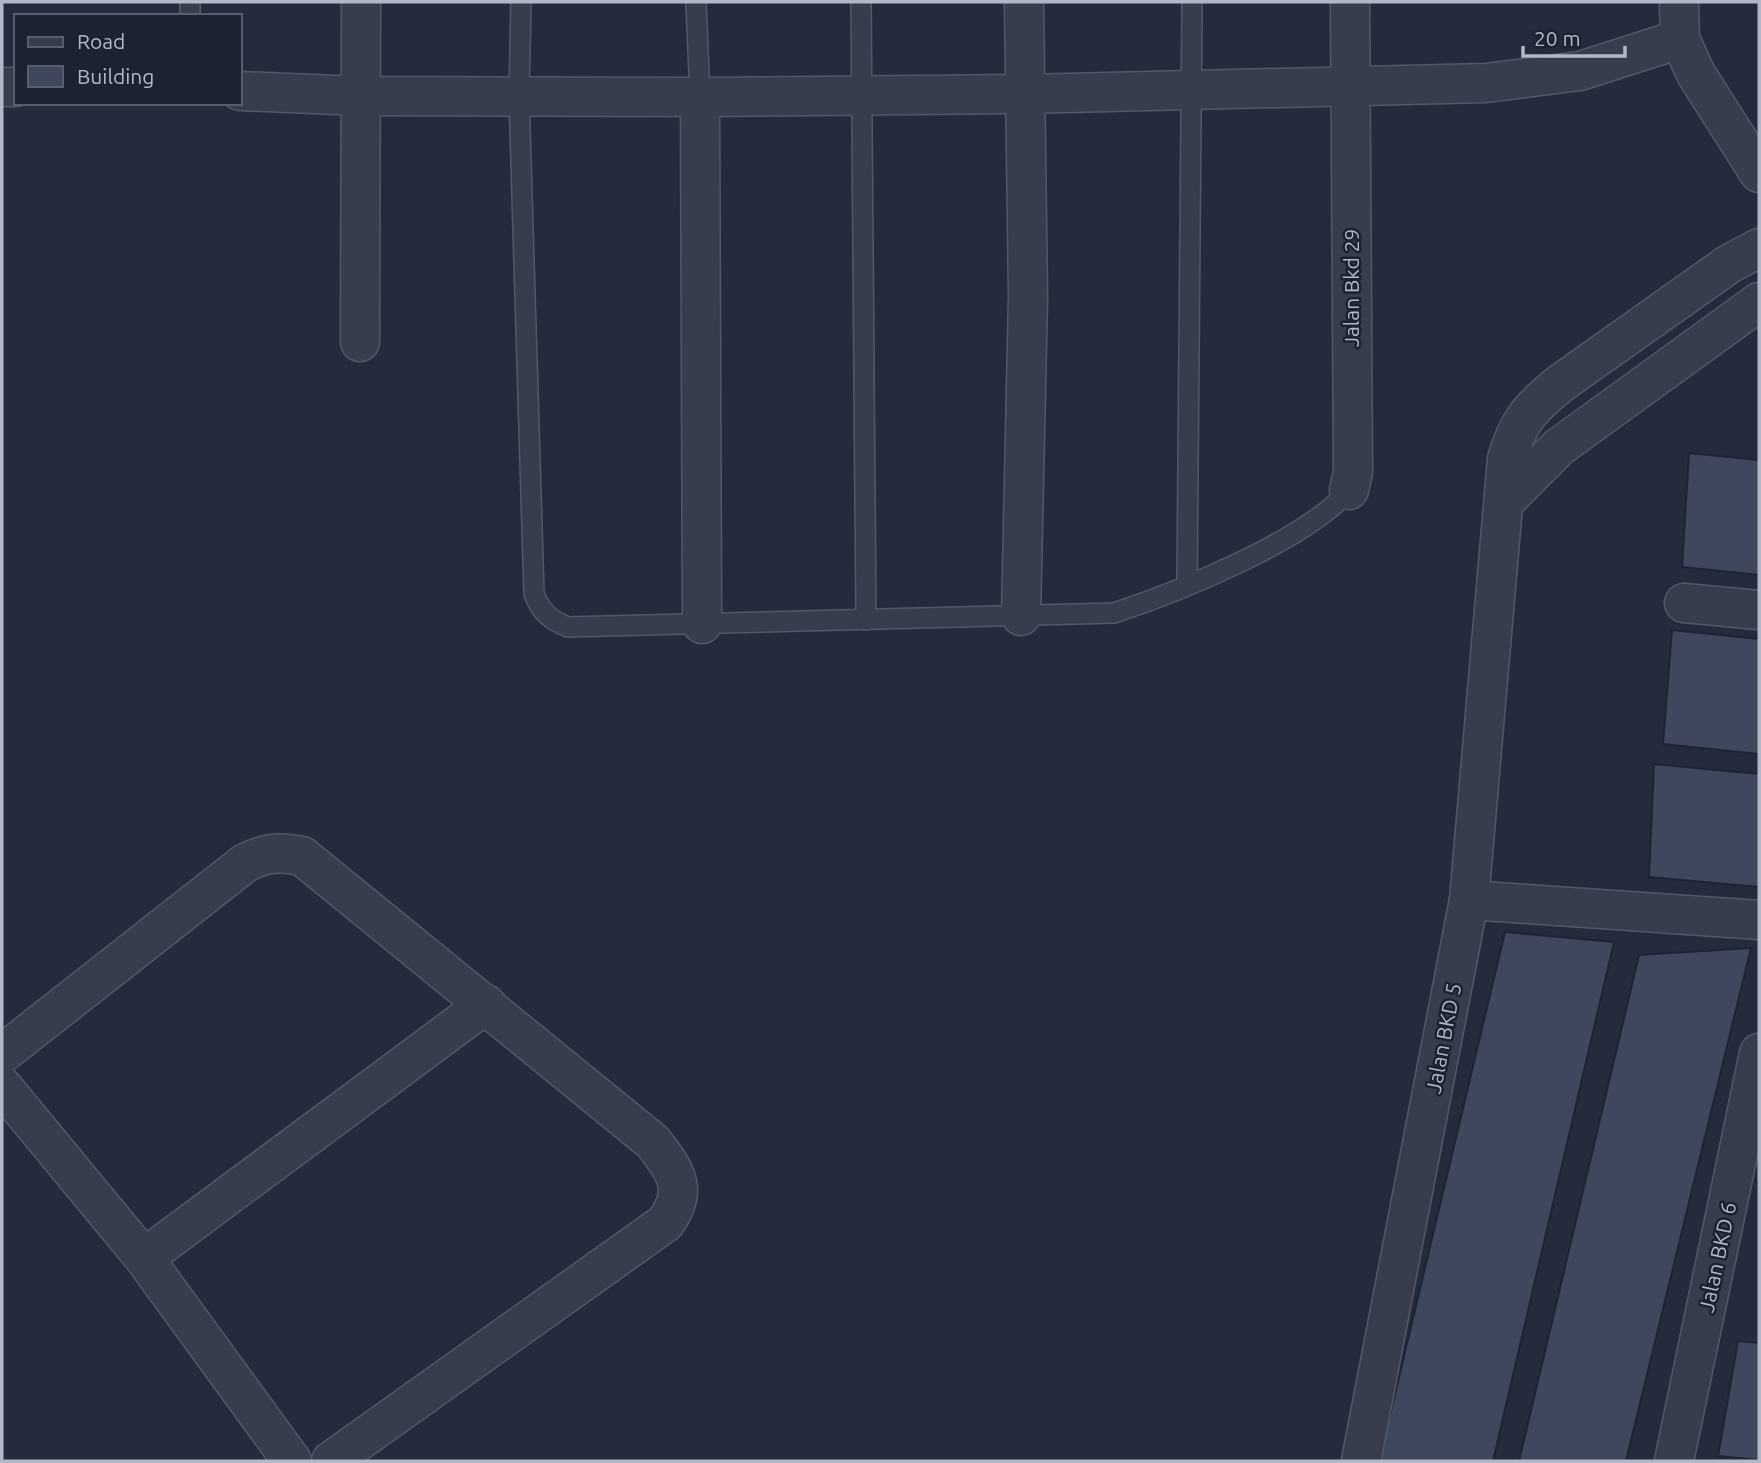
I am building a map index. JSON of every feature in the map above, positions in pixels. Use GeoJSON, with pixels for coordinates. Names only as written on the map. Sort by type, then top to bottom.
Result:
{"type":"FeatureCollection","features":[{"type":"Feature","properties":{"kind":"street"},"geometry":{"type":"LineString","coordinates":[[360,342],[361,2]]}},
{"type":"Feature","properties":{"kind":"street"},"geometry":{"type":"LineString","coordinates":[[1020,616],[1028,297],[1024,2]]}},
{"type":"Feature","properties":{"kind":"street","name":"Jalan Bkd 29"},"geometry":{"type":"LineString","coordinates":[[1349,490],[1353,472],[1350,2]]}},
{"type":"Feature","properties":{"kind":"street"},"geometry":{"type":"LineString","coordinates":[[242,91],[361,96],[1025,94],[1530,79],[1580,71],[1679,20],[1715,106],[1759,173]]}},
{"type":"Feature","properties":{"kind":"street"},"geometry":{"type":"LineString","coordinates":[[700,97],[702,624]]}},
{"type":"Feature","properties":{"kind":"street","name":"Jalan BKD 5"},"geometry":{"type":"LineString","coordinates":[[1361,1461],[1469,900],[1507,459],[1516,428],[1534,404],[1729,264],[1759,248]]}},
{"type":"Feature","properties":{"kind":"street"},"geometry":{"type":"LineString","coordinates":[[1504,502],[1559,447],[1759,302]]}},
{"type":"Feature","properties":{"kind":"street"},"geometry":{"type":"LineString","coordinates":[[1685,603],[1759,610]]}},
{"type":"Feature","properties":{"kind":"street"},"geometry":{"type":"LineString","coordinates":[[2,1054],[245,863],[264,854],[283,852],[302,856],[653,1142],[669,1163],[679,1185],[677,1206],[665,1223],[331,1461]]}},
{"type":"Feature","properties":{"kind":"street"},"geometry":{"type":"LineString","coordinates":[[1469,900],[1759,920]]}},
{"type":"Feature","properties":{"kind":"street"},"geometry":{"type":"LineString","coordinates":[[144,1258],[486,1004]]}},
{"type":"Feature","properties":{"kind":"street","name":"Jalan BKD 6"},"geometry":{"type":"LineString","coordinates":[[1674,1461],[1746,1189],[1759,1053]]}},
{"type":"Feature","properties":{"kind":"street"},"geometry":{"type":"LineString","coordinates":[[2,1086],[144,1258],[292,1461]]}},
{"type":"Feature","properties":{"kind":"lane"},"geometry":{"type":"LineString","coordinates":[[521,2],[519,96],[534,594],[539,609],[552,621],[568,627],[1114,613],[1187,584],[1272,545],[1319,518],[1349,490]]}},
{"type":"Feature","properties":{"kind":"lane"},"geometry":{"type":"LineString","coordinates":[[696,2],[700,97]]}},
{"type":"Feature","properties":{"kind":"lane"},"geometry":{"type":"LineString","coordinates":[[862,2],[866,620]]}},
{"type":"Feature","properties":{"kind":"lane"},"geometry":{"type":"LineString","coordinates":[[1187,584],[1192,2]]}},
{"type":"Feature","properties":{"kind":"building"},"geometry":{"type":"Polygon","coordinates":[[[1689,453],[1759,460],[1759,575],[1682,567],[1689,453]]]}},
{"type":"Feature","properties":{"kind":"building"},"geometry":{"type":"Polygon","coordinates":[[[1672,630],[1759,639],[1759,754],[1663,744],[1672,630]]]}},
{"type":"Feature","properties":{"kind":"building"},"geometry":{"type":"Polygon","coordinates":[[[1654,764],[1759,774],[1759,887],[1649,877],[1654,764]]]}},
{"type":"Feature","properties":{"kind":"building"},"geometry":{"type":"Polygon","coordinates":[[[1505,932],[1614,942],[1493,1461],[1379,1461],[1505,932]]]}},
{"type":"Feature","properties":{"kind":"building"},"geometry":{"type":"Polygon","coordinates":[[[1751,948],[1626,1461],[1519,1461],[1639,955],[1751,948]]]}},
{"type":"Feature","properties":{"kind":"building"},"geometry":{"type":"Polygon","coordinates":[[[1738,1341],[1759,1343],[1759,1460],[1718,1456],[1738,1341]]]}}]}
